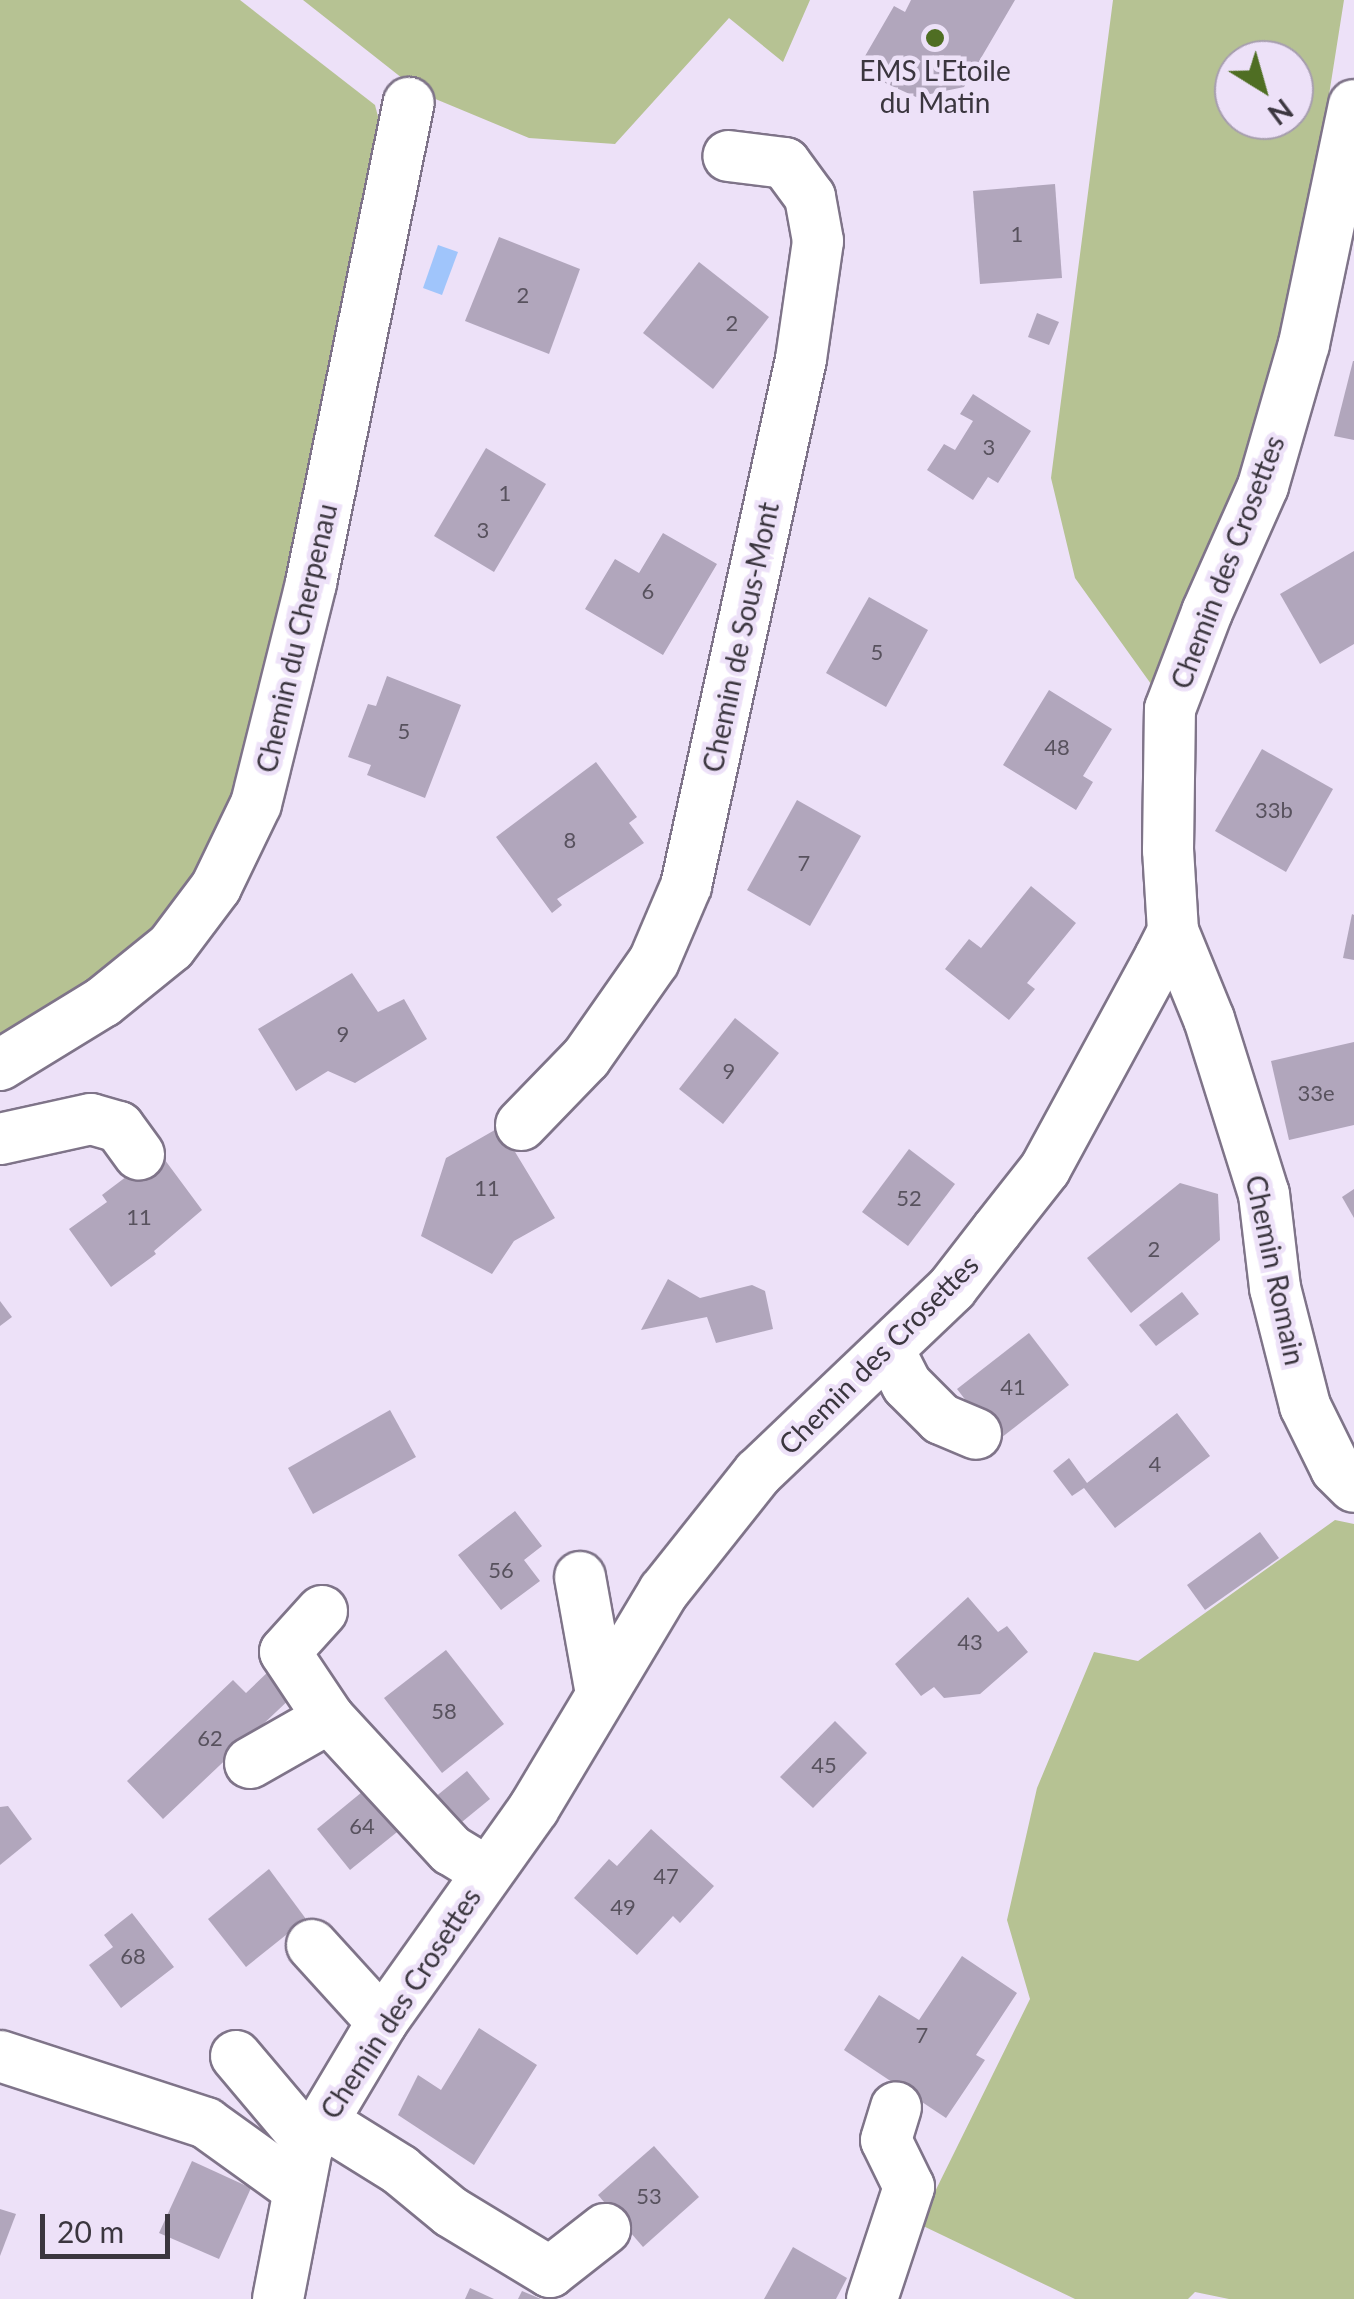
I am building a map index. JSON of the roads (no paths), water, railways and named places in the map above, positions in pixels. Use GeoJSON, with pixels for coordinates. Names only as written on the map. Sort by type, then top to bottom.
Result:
{"type":"FeatureCollection","features":[{"type":"Feature","properties":{"kind":"street","name":"Chemin du Cherpenau"},"geometry":{"type":"LineString","coordinates":[[0,1064],[103,1002],[171,947],[216,887],[256,804],[316,563],[409,103]]}},
{"type":"Feature","properties":{"kind":"street","name":"Chemin des Crosettes"},"geometry":{"type":"LineString","coordinates":[[278,2299],[310,2152],[382,2022],[534,1808],[664,1591],[758,1473],[952,1288],[1044,1169],[1173,931],[1168,850],[1170,710],[1206,612],[1263,486],[1304,344],[1354,105]]}},
{"type":"Feature","properties":{"kind":"street","name":"Chemin de Sous-Mont"},"geometry":{"type":"LineString","coordinates":[[521,1125],[586,1058],[654,961],[686,886],[801,359],[818,241],[810,197],[786,163],[728,156]]}},
{"type":"Feature","properties":{"kind":"street","name":"Chemin Romain"},"geometry":{"type":"LineString","coordinates":[[1173,931],[1210,1020],[1264,1194],[1275,1288],[1305,1406],[1336,1469],[1354,1487]]}},
{"type":"Feature","properties":{"kind":"street"},"geometry":{"type":"LineString","coordinates":[[0,1140],[91,1120],[119,1127],[139,1155]]}},
{"type":"Feature","properties":{"kind":"street"},"geometry":{"type":"LineString","coordinates":[[889,1350],[907,1385],[941,1419],[976,1434]]}},
{"type":"Feature","properties":{"kind":"street"},"geometry":{"type":"LineString","coordinates":[[580,1578],[601,1694]]}},
{"type":"Feature","properties":{"kind":"street"},"geometry":{"type":"LineString","coordinates":[[322,1612],[285,1652],[329,1718],[452,1850],[487,1872]]}},
{"type":"Feature","properties":{"kind":"street"},"geometry":{"type":"LineString","coordinates":[[250,1764],[329,1718]]}},
{"type":"Feature","properties":{"kind":"street"},"geometry":{"type":"LineString","coordinates":[[312,1946],[382,2022]]}},
{"type":"Feature","properties":{"kind":"street"},"geometry":{"type":"LineString","coordinates":[[0,2056],[206,2123],[310,2152],[409,2159],[451,2212],[550,2272],[605,2229]]}},
{"type":"Feature","properties":{"kind":"street"},"geometry":{"type":"LineString","coordinates":[[236,2056],[310,2152]]}},
{"type":"Feature","properties":{"kind":"street"},"geometry":{"type":"LineString","coordinates":[[888,2295],[909,2187],[886,2140],[896,2107]]}},
{"type":"Feature","properties":{"kind":"water"},"geometry":{"type":"Polygon","coordinates":[[[438,245],[458,252],[442,295],[423,288],[438,245]]]}},
{"type":"Feature","properties":{"kind":"place","name":"EMS L'Etoile du Matin"},"geometry":{"type":"Point","coordinates":[935,38]}}]}
